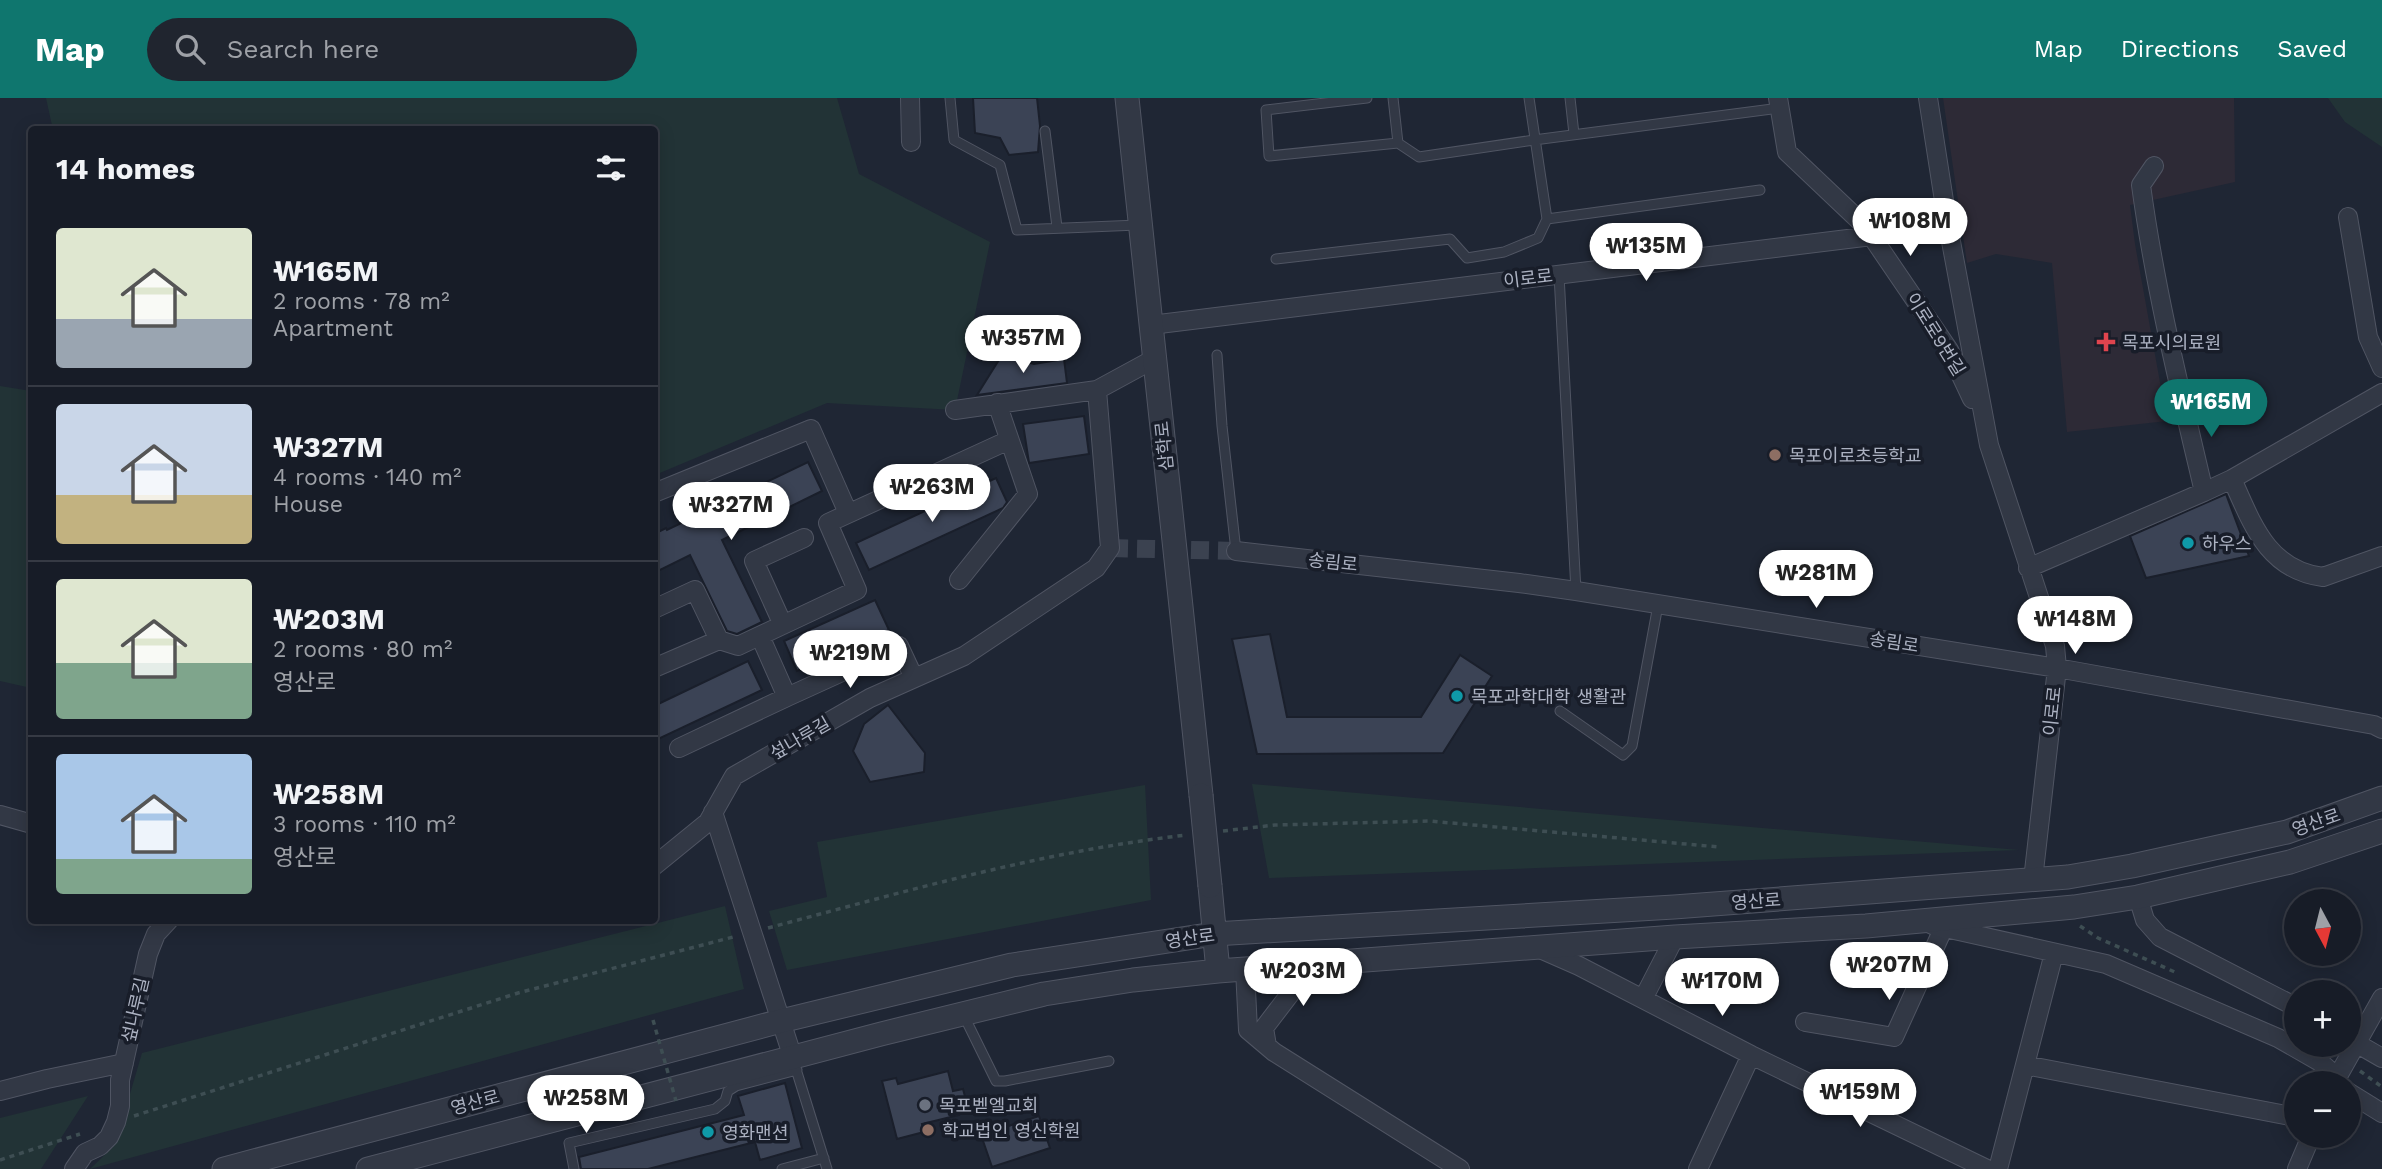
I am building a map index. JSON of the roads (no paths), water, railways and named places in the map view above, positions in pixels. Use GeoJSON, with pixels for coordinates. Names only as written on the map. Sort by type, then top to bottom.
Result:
{"type":"FeatureCollection","features":[{"type":"Feature","properties":{"kind":"street"},"geometry":{"type":"LineString","coordinates":[[911,98],[911,142]]}},
{"type":"Feature","properties":{"kind":"street","name":"삼학로"},"geometry":{"type":"LineString","coordinates":[[1127,98],[1214,934]]}},
{"type":"Feature","properties":{"kind":"street","name":"이로로"},"geometry":{"type":"LineString","coordinates":[[1928,98],[1947,220],[1989,445],[2055,646],[2057,668],[2033,880]]}},
{"type":"Feature","properties":{"kind":"street","name":"이로로9번길"},"geometry":{"type":"LineString","coordinates":[[1779,103],[1787,152],[1864,225],[1872,236],[1949,350],[1965,381],[1989,445]]}},
{"type":"Feature","properties":{"kind":"street"},"geometry":{"type":"LineString","coordinates":[[2154,166],[2141,185],[2146,219],[2164,322],[2204,492]]}},
{"type":"Feature","properties":{"kind":"street"},"geometry":{"type":"LineString","coordinates":[[2348,217],[2368,337],[2382,368]]}},
{"type":"Feature","properties":{"kind":"street","name":"이로로"},"geometry":{"type":"LineString","coordinates":[[1151,325],[1872,236],[1947,220]]}},
{"type":"Feature","properties":{"kind":"street"},"geometry":{"type":"LineString","coordinates":[[955,410],[1097,390],[1154,359]]}},
{"type":"Feature","properties":{"kind":"street","name":"섶나루길"},"geometry":{"type":"LineString","coordinates":[[658,863],[708,822],[734,776],[870,698],[964,656],[1096,568],[1111,548],[1097,390]]}},
{"type":"Feature","properties":{"kind":"street"},"geometry":{"type":"LineString","coordinates":[[2028,568],[2232,479],[2382,393]]}},
{"type":"Feature","properties":{"kind":"street"},"geometry":{"type":"LineString","coordinates":[[960,580],[1028,494],[997,403]]}},
{"type":"Feature","properties":{"kind":"street"},"geometry":{"type":"LineString","coordinates":[[658,492],[811,429],[848,513]]}},
{"type":"Feature","properties":{"kind":"street"},"geometry":{"type":"LineString","coordinates":[[658,666],[719,640],[738,646],[857,590],[828,523],[1009,439]]}},
{"type":"Feature","properties":{"kind":"street"},"geometry":{"type":"LineString","coordinates":[[2232,479],[2261,540],[2290,565],[2314,576],[2323,577],[2382,556]]}},
{"type":"Feature","properties":{"kind":"street"},"geometry":{"type":"LineString","coordinates":[[783,625],[754,561],[804,538]]}},
{"type":"Feature","properties":{"kind":"street","name":"송림로"},"geometry":{"type":"LineString","coordinates":[[1236,551],[1519,583],[1658,604],[2057,668],[2374,725],[2382,729]]}},
{"type":"Feature","properties":{"kind":"street"},"geometry":{"type":"LineString","coordinates":[[658,606],[695,590],[719,640]]}},
{"type":"Feature","properties":{"kind":"street"},"geometry":{"type":"LineString","coordinates":[[761,636],[787,697]]}},
{"type":"Feature","properties":{"kind":"street"},"geometry":{"type":"LineString","coordinates":[[679,748],[899,646],[914,678]]}},
{"type":"Feature","properties":{"kind":"street","name":"영산로"},"geometry":{"type":"LineString","coordinates":[[224,1169],[781,1021],[1012,965],[1214,934],[1674,907],[2068,877],[2132,866],[2287,832],[2382,798]]}},
{"type":"Feature","properties":{"kind":"street"},"geometry":{"type":"LineString","coordinates":[[713,812],[795,1064]]}},
{"type":"Feature","properties":{"kind":"street"},"geometry":{"type":"LineString","coordinates":[[0,815],[28,823]]}},
{"type":"Feature","properties":{"kind":"street","name":"영산로"},"geometry":{"type":"LineString","coordinates":[[368,1169],[795,1064],[963,1014],[1044,994],[1133,980],[1218,971],[1675,937],[1866,926],[2074,908],[2138,897],[2290,862],[2382,831]]}},
{"type":"Feature","properties":{"kind":"street"},"geometry":{"type":"LineString","coordinates":[[2138,897],[2145,920],[2160,937],[2284,1001]]}},
{"type":"Feature","properties":{"kind":"street","name":"섶나루길"},"geometry":{"type":"LineString","coordinates":[[0,1091],[124,1063],[148,954],[156,934],[165,924]]}},
{"type":"Feature","properties":{"kind":"street"},"geometry":{"type":"LineString","coordinates":[[1866,926],[1932,925],[2106,964],[2284,1041]]}},
{"type":"Feature","properties":{"kind":"street"},"geometry":{"type":"LineString","coordinates":[[1805,1022],[1894,1037],[1944,927]]}},
{"type":"Feature","properties":{"kind":"street"},"geometry":{"type":"LineString","coordinates":[[1214,934],[1218,971]]}},
{"type":"Feature","properties":{"kind":"street"},"geometry":{"type":"LineString","coordinates":[[1643,999],[1675,937]]}},
{"type":"Feature","properties":{"kind":"street"},"geometry":{"type":"LineString","coordinates":[[1538,948],[1987,1169]]}},
{"type":"Feature","properties":{"kind":"street"},"geometry":{"type":"LineString","coordinates":[[1998,1169],[2054,953]]}},
{"type":"Feature","properties":{"kind":"street"},"geometry":{"type":"LineString","coordinates":[[1267,1046],[1264,1028],[1313,964]]}},
{"type":"Feature","properties":{"kind":"street"},"geometry":{"type":"LineString","coordinates":[[1245,969],[1248,1030],[1267,1046],[1460,1169]]}},
{"type":"Feature","properties":{"kind":"street"},"geometry":{"type":"LineString","coordinates":[[2361,1029],[2382,998]]}},
{"type":"Feature","properties":{"kind":"street"},"geometry":{"type":"LineString","coordinates":[[2361,1046],[2382,1058]]}},
{"type":"Feature","properties":{"kind":"street"},"geometry":{"type":"LineString","coordinates":[[1698,1169],[1751,1055]]}},
{"type":"Feature","properties":{"kind":"street"},"geometry":{"type":"LineString","coordinates":[[2311,1057],[2330,1071],[2334,1083],[2346,1057]]}},
{"type":"Feature","properties":{"kind":"street"},"geometry":{"type":"LineString","coordinates":[[74,1169],[85,1153],[100,1146],[109,1137],[116,1122],[124,1063]]}},
{"type":"Feature","properties":{"kind":"street"},"geometry":{"type":"LineString","coordinates":[[2025,1065],[2284,1115]]}},
{"type":"Feature","properties":{"kind":"street"},"geometry":{"type":"LineString","coordinates":[[2361,1100],[2382,1113]]}},
{"type":"Feature","properties":{"kind":"street"},"geometry":{"type":"LineString","coordinates":[[2297,1169],[2306,1148]]}},
{"type":"Feature","properties":{"kind":"lane"},"geometry":{"type":"LineString","coordinates":[[950,98],[954,140],[999,165],[1017,229],[1140,225]]}},
{"type":"Feature","properties":{"kind":"lane"},"geometry":{"type":"LineString","coordinates":[[1367,98],[1266,110],[1269,156],[1398,143],[1419,158],[1779,103]]}},
{"type":"Feature","properties":{"kind":"lane"},"geometry":{"type":"LineString","coordinates":[[1393,98],[1398,143]]}},
{"type":"Feature","properties":{"kind":"lane"},"geometry":{"type":"LineString","coordinates":[[1276,259],[1450,239],[1468,258],[1504,252],[1538,238],[1547,219],[1529,98]]}},
{"type":"Feature","properties":{"kind":"lane"},"geometry":{"type":"LineString","coordinates":[[1570,98],[1574,134]]}},
{"type":"Feature","properties":{"kind":"lane"},"geometry":{"type":"LineString","coordinates":[[1045,131],[1057,228]]}},
{"type":"Feature","properties":{"kind":"lane"},"geometry":{"type":"LineString","coordinates":[[1547,219],[1760,190]]}},
{"type":"Feature","properties":{"kind":"lane"},"geometry":{"type":"LineString","coordinates":[[1559,275],[1576,592]]}},
{"type":"Feature","properties":{"kind":"lane"},"geometry":{"type":"LineString","coordinates":[[1217,355],[1236,551]]}},
{"type":"Feature","properties":{"kind":"lane"},"geometry":{"type":"LineString","coordinates":[[1560,710],[1623,755],[1632,746],[1658,604]]}},
{"type":"Feature","properties":{"kind":"lane"},"geometry":{"type":"LineString","coordinates":[[963,1014],[996,1081],[1109,1061]]}},
{"type":"Feature","properties":{"kind":"lane"},"geometry":{"type":"LineString","coordinates":[[573,1169],[569,1143],[715,1109],[725,1101],[728,1091],[736,1086],[795,1064],[827,1169]]}},
{"type":"Feature","properties":{"kind":"lane"},"geometry":{"type":"LineString","coordinates":[[782,1169],[824,1158]]}},
{"type":"Feature","properties":{"kind":"tunnel"},"geometry":{"type":"LineString","coordinates":[[1110,548],[1236,551]]}},
{"type":"Feature","properties":{"kind":"place","name":"목포시의료원"},"geometry":{"type":"Point","coordinates":[2106,342]}},
{"type":"Feature","properties":{"kind":"place","name":"목포이로초등학교"},"geometry":{"type":"Point","coordinates":[1775,455]}},
{"type":"Feature","properties":{"kind":"place","name":"하우스"},"geometry":{"type":"Point","coordinates":[2188,543]}},
{"type":"Feature","properties":{"kind":"place","name":"목포과학대학 생활관"},"geometry":{"type":"Point","coordinates":[1457,696]}},
{"type":"Feature","properties":{"kind":"place","name":"목포벧엘교회"},"geometry":{"type":"Point","coordinates":[925,1105]}},
{"type":"Feature","properties":{"kind":"place","name":"학교법인 영신학원"},"geometry":{"type":"Point","coordinates":[928,1130]}},
{"type":"Feature","properties":{"kind":"place","name":"영화맨션"},"geometry":{"type":"Point","coordinates":[708,1132]}}]}
